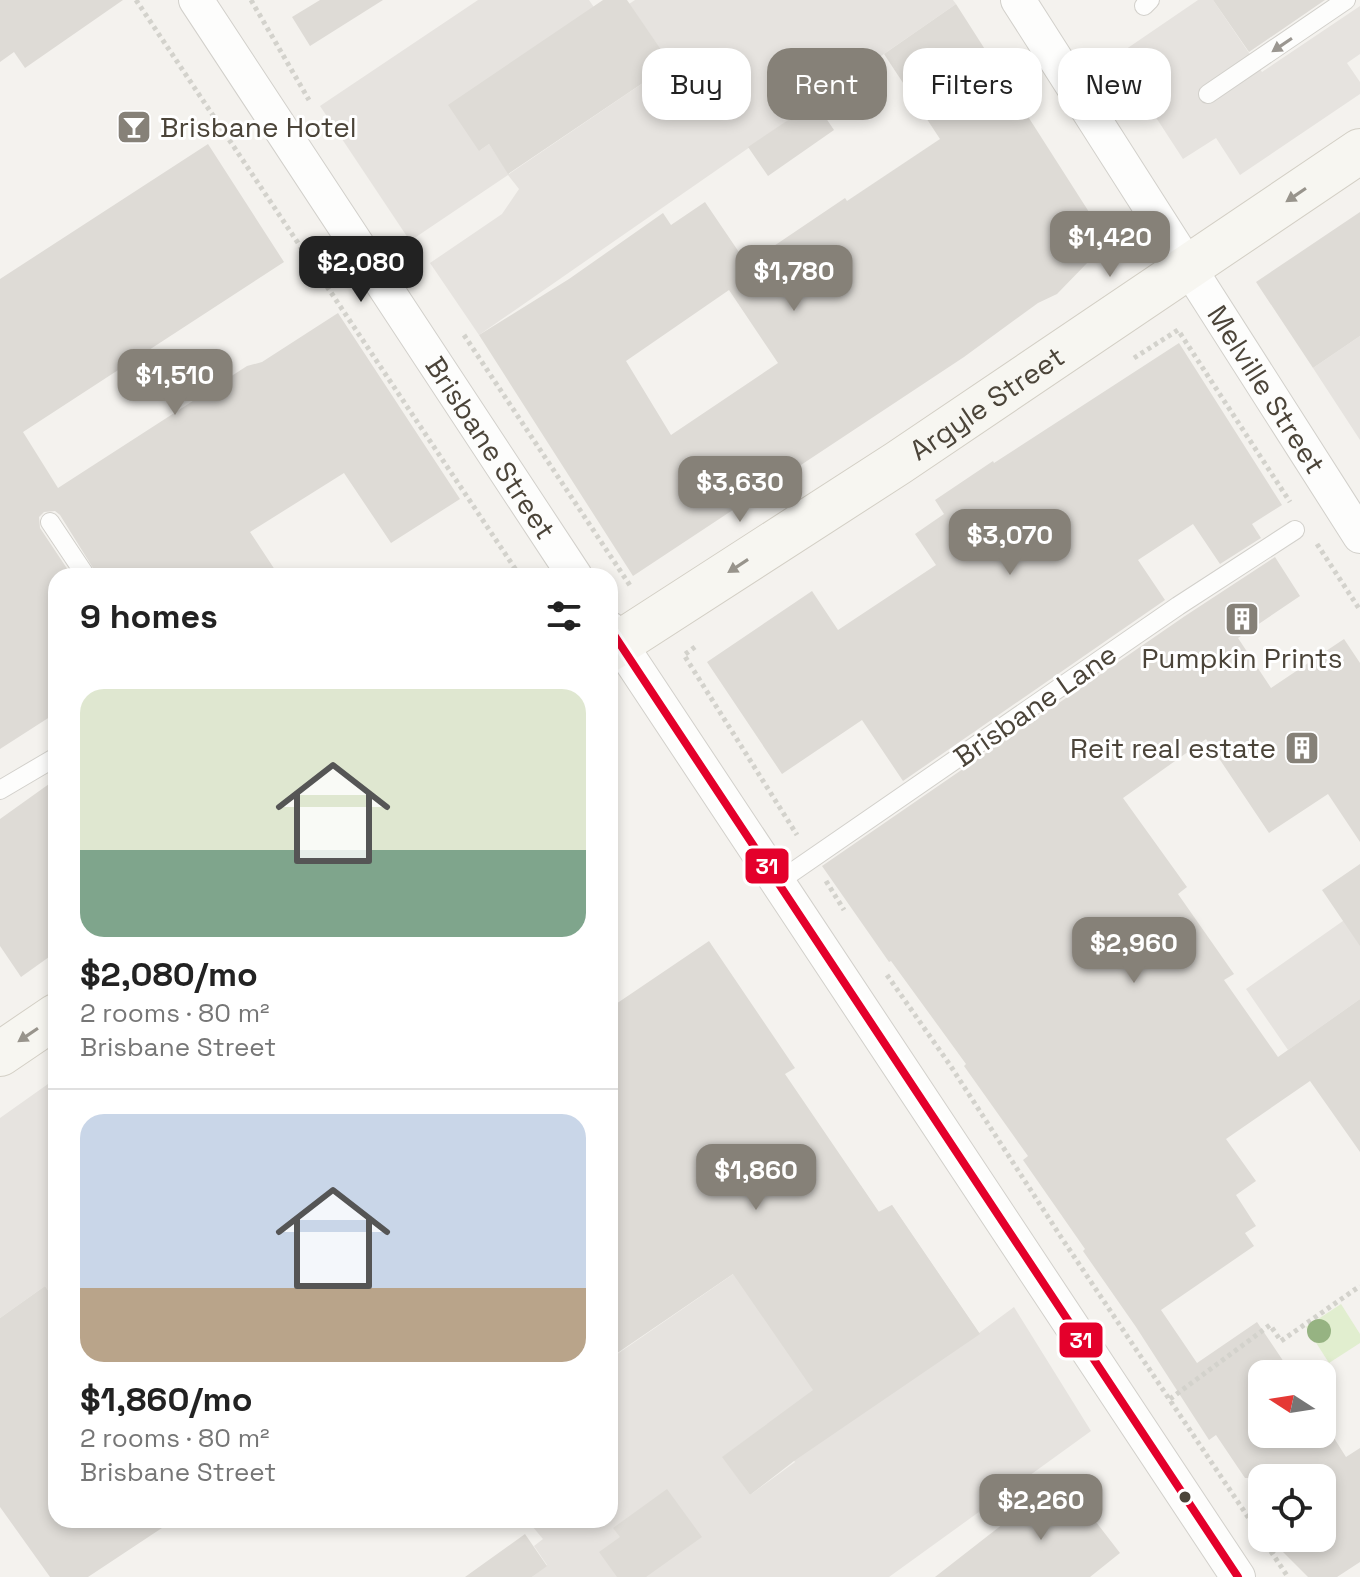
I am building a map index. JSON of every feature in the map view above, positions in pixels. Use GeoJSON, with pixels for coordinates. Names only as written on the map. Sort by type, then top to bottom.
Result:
{"type":"FeatureCollection","features":[{"type":"Feature","properties":{"kind":"main road","name":"Argyle Street"},"geometry":{"type":"LineString","coordinates":[[618,637],[898,463],[1360,151]]}},
{"type":"Feature","properties":{"kind":"main road"},"geometry":{"type":"LineString","coordinates":[[0,1054],[48,1021]]}},
{"type":"Feature","properties":{"kind":"street","name":"Brisbane Street"},"geometry":{"type":"LineString","coordinates":[[196,0],[570,568]]}},
{"type":"Feature","properties":{"kind":"street","name":"Melville Street"},"geometry":{"type":"LineString","coordinates":[[1018,0],[1360,536]]}},
{"type":"Feature","properties":{"kind":"street"},"geometry":{"type":"LineString","coordinates":[[618,647],[778,882],[1238,1577]]}},
{"type":"Feature","properties":{"kind":"lane"},"geometry":{"type":"LineString","coordinates":[[1208,94],[1346,0]]}},
{"type":"Feature","properties":{"kind":"lane"},"geometry":{"type":"LineString","coordinates":[[50,522],[81,568]]}},
{"type":"Feature","properties":{"kind":"lane","name":"Brisbane Lane"},"geometry":{"type":"LineString","coordinates":[[778,882],[1178,606],[1301,526]]}},
{"type":"Feature","properties":{"kind":"lane"},"geometry":{"type":"LineString","coordinates":[[0,790],[48,762]]}},
{"type":"Feature","properties":{"kind":"path"},"geometry":{"type":"LineString","coordinates":[[136,0],[515,568]]}},
{"type":"Feature","properties":{"kind":"path"},"geometry":{"type":"LineString","coordinates":[[251,0],[313,106]]}},
{"type":"Feature","properties":{"kind":"path"},"geometry":{"type":"LineString","coordinates":[[460,328],[632,589]]}},
{"type":"Feature","properties":{"kind":"path"},"geometry":{"type":"LineString","coordinates":[[1126,363],[1178,330],[1301,526],[1360,610]]}},
{"type":"Feature","properties":{"kind":"path"},"geometry":{"type":"LineString","coordinates":[[697,646],[684,655],[845,912]]}},
{"type":"Feature","properties":{"kind":"path"},"geometry":{"type":"LineString","coordinates":[[879,964],[950,1065],[1248,1517]]}},
{"type":"Feature","properties":{"kind":"path"},"geometry":{"type":"LineString","coordinates":[[1170,1399],[1270,1325],[1281,1341],[1360,1286]]}},
{"type":"Feature","properties":{"kind":"path"},"geometry":{"type":"LineString","coordinates":[[1272,1552],[1288,1577]]}},
{"type":"Feature","properties":{"kind":"green space"},"geometry":{"type":"Polygon","coordinates":[[[1341,1304],[1360,1334],[1360,1343],[1334,1360],[1327,1360],[1306,1327],[1341,1304]]]}},
{"type":"Feature","properties":{"kind":"shaded area"},"geometry":{"type":"Polygon","coordinates":[[[478,0],[589,0],[604,22],[479,151],[489,144],[509,174],[642,84],[642,120],[751,120],[751,48],[660,48],[629,4],[635,0],[953,0],[956,4],[887,52],[887,48],[767,48],[767,120],[789,120],[479,335],[430,263],[502,214],[519,189],[508,175],[410,241],[320,106],[478,0]]]}},
{"type":"Feature","properties":{"kind":"shaded area"},"geometry":{"type":"Polygon","coordinates":[[[1198,0],[1213,0],[1262,72],[1360,6],[1360,54],[1347,63],[1360,82],[1360,94],[1240,175],[1216,138],[1183,159],[1158,120],[1171,120],[1171,48],[1128,48],[1198,0]]]}},
{"type":"Feature","properties":{"kind":"shaded area"},"geometry":{"type":"Polygon","coordinates":[[[1360,336],[1360,440],[1313,368],[1360,336]]]}},
{"type":"Feature","properties":{"kind":"shaded area"},"geometry":{"type":"Polygon","coordinates":[[[1360,909],[1360,999],[1288,1050],[1246,989],[1360,909]]]}},
{"type":"Feature","properties":{"kind":"shaded area"},"geometry":{"type":"Polygon","coordinates":[[[48,1084],[48,1290],[45,1286],[0,1318],[0,1118],[48,1084]]]}},
{"type":"Feature","properties":{"kind":"shaded area"},"geometry":{"type":"Polygon","coordinates":[[[861,1186],[878,1212],[892,1205],[979,1333],[1014,1307],[1091,1431],[889,1577],[532,1577],[547,1565],[534,1546],[543,1539],[534,1528],[618,1528],[618,1353],[861,1186]],[[767,1424],[723,1457],[750,1495],[795,1462],[767,1424]]]}},
{"type":"Feature","properties":{"kind":"building"},"geometry":{"type":"Polygon","coordinates":[[[0,0],[123,0],[25,68],[14,52],[0,62],[0,0]]]}},
{"type":"Feature","properties":{"kind":"building"},"geometry":{"type":"Polygon","coordinates":[[[320,0],[383,0],[310,46],[292,17],[320,0]]]}},
{"type":"Feature","properties":{"kind":"building"},"geometry":{"type":"Polygon","coordinates":[[[603,0],[627,0],[660,48],[642,48],[642,84],[508,174],[489,144],[479,151],[448,105],[603,0]]]}},
{"type":"Feature","properties":{"kind":"building"},"geometry":{"type":"Polygon","coordinates":[[[1213,0],[1325,0],[1249,52],[1213,0]]]}},
{"type":"Feature","properties":{"kind":"building"},"geometry":{"type":"Polygon","coordinates":[[[956,4],[984,48],[903,48],[903,83],[887,59],[887,52],[956,4]]]}},
{"type":"Feature","properties":{"kind":"building"},"geometry":{"type":"Polygon","coordinates":[[[788,120],[827,120],[834,130],[768,176],[748,147],[788,120]]]}},
{"type":"Feature","properties":{"kind":"building"},"geometry":{"type":"Polygon","coordinates":[[[927,120],[1030,120],[1089,212],[1095,230],[1090,260],[1057,294],[1038,303],[964,357],[633,576],[479,335],[569,279],[663,213],[671,225],[705,202],[747,264],[940,139],[927,120]],[[729,290],[626,361],[671,435],[778,363],[729,290]]]}},
{"type":"Feature","properties":{"kind":"building"},"geometry":{"type":"Polygon","coordinates":[[[208,144],[284,262],[23,432],[58,488],[247,366],[262,362],[338,313],[460,499],[391,543],[344,473],[250,532],[274,568],[93,568],[60,515],[55,511],[44,512],[39,517],[40,528],[67,568],[48,568],[48,718],[0,749],[0,279],[208,144]]]}},
{"type":"Feature","properties":{"kind":"building"},"geometry":{"type":"Polygon","coordinates":[[[1360,212],[1360,336],[1313,368],[1256,282],[1360,212]]]}},
{"type":"Feature","properties":{"kind":"building"},"geometry":{"type":"Polygon","coordinates":[[[1179,343],[1282,505],[1252,524],[1261,538],[1220,564],[1193,524],[1138,560],[1165,600],[903,781],[862,720],[782,774],[707,662],[812,591],[838,630],[936,565],[915,534],[944,514],[935,500],[1179,343]]]}},
{"type":"Feature","properties":{"kind":"building"},"geometry":{"type":"Polygon","coordinates":[[[1275,557],[1300,596],[1238,638],[1271,688],[1344,639],[1360,663],[1360,842],[1328,794],[1269,833],[1206,739],[1123,798],[1187,887],[1178,894],[1234,974],[1224,980],[1278,1057],[1360,999],[1360,1152],[1310,1081],[1226,1139],[1256,1181],[1236,1195],[1256,1226],[1245,1233],[1254,1246],[1161,1310],[1197,1363],[1257,1322],[1283,1360],[1248,1360],[1248,1448],[1336,1448],[1336,1441],[1346,1457],[1360,1448],[1360,1562],[1337,1577],[1308,1577],[1283,1552],[1336,1552],[1336,1464],[1248,1464],[1248,1478],[1245,1478],[1216,1435],[1209,1440],[1023,1160],[1028,1156],[964,1066],[966,1064],[822,866],[1275,557]]]}},
{"type":"Feature","properties":{"kind":"building"},"geometry":{"type":"Polygon","coordinates":[[[48,785],[48,958],[21,977],[0,946],[0,819],[48,785]]]}},
{"type":"Feature","properties":{"kind":"building"},"geometry":{"type":"Polygon","coordinates":[[[1360,864],[1360,946],[1322,890],[1360,864]]]}},
{"type":"Feature","properties":{"kind":"building"},"geometry":{"type":"Polygon","coordinates":[[[709,941],[795,1068],[785,1074],[879,1212],[892,1205],[980,1334],[794,1461],[750,1495],[722,1457],[813,1390],[733,1274],[618,1353],[618,1003],[709,941]]]}},
{"type":"Feature","properties":{"kind":"building"},"geometry":{"type":"Polygon","coordinates":[[[45,1286],[48,1290],[48,1528],[162,1528],[88,1577],[50,1577],[0,1507],[0,1318],[45,1286]]]}},
{"type":"Feature","properties":{"kind":"building"},"geometry":{"type":"Polygon","coordinates":[[[1062,1478],[1120,1553],[1090,1577],[935,1577],[1062,1478]]]}},
{"type":"Feature","properties":{"kind":"building"},"geometry":{"type":"Polygon","coordinates":[[[667,1489],[702,1537],[646,1577],[617,1577],[599,1552],[620,1537],[613,1528],[618,1528],[618,1524],[667,1489]]]}},
{"type":"Feature","properties":{"kind":"building"},"geometry":{"type":"Polygon","coordinates":[[[525,1534],[547,1566],[532,1577],[465,1577],[525,1534]]]}},
{"type":"Feature","properties":{"kind":"transit line","name":"31"},"geometry":{"type":"LineString","coordinates":[[618,641],[1238,1577]]}},
{"type":"Feature","properties":{"kind":"place","name":"Brisbane Hotel"},"geometry":{"type":"Point","coordinates":[134,127]}},
{"type":"Feature","properties":{"kind":"place","name":"Pumpkin Prints"},"geometry":{"type":"Point","coordinates":[1242,619]}},
{"type":"Feature","properties":{"kind":"place","name":"Reit real estate"},"geometry":{"type":"Point","coordinates":[1302,748]}}]}
